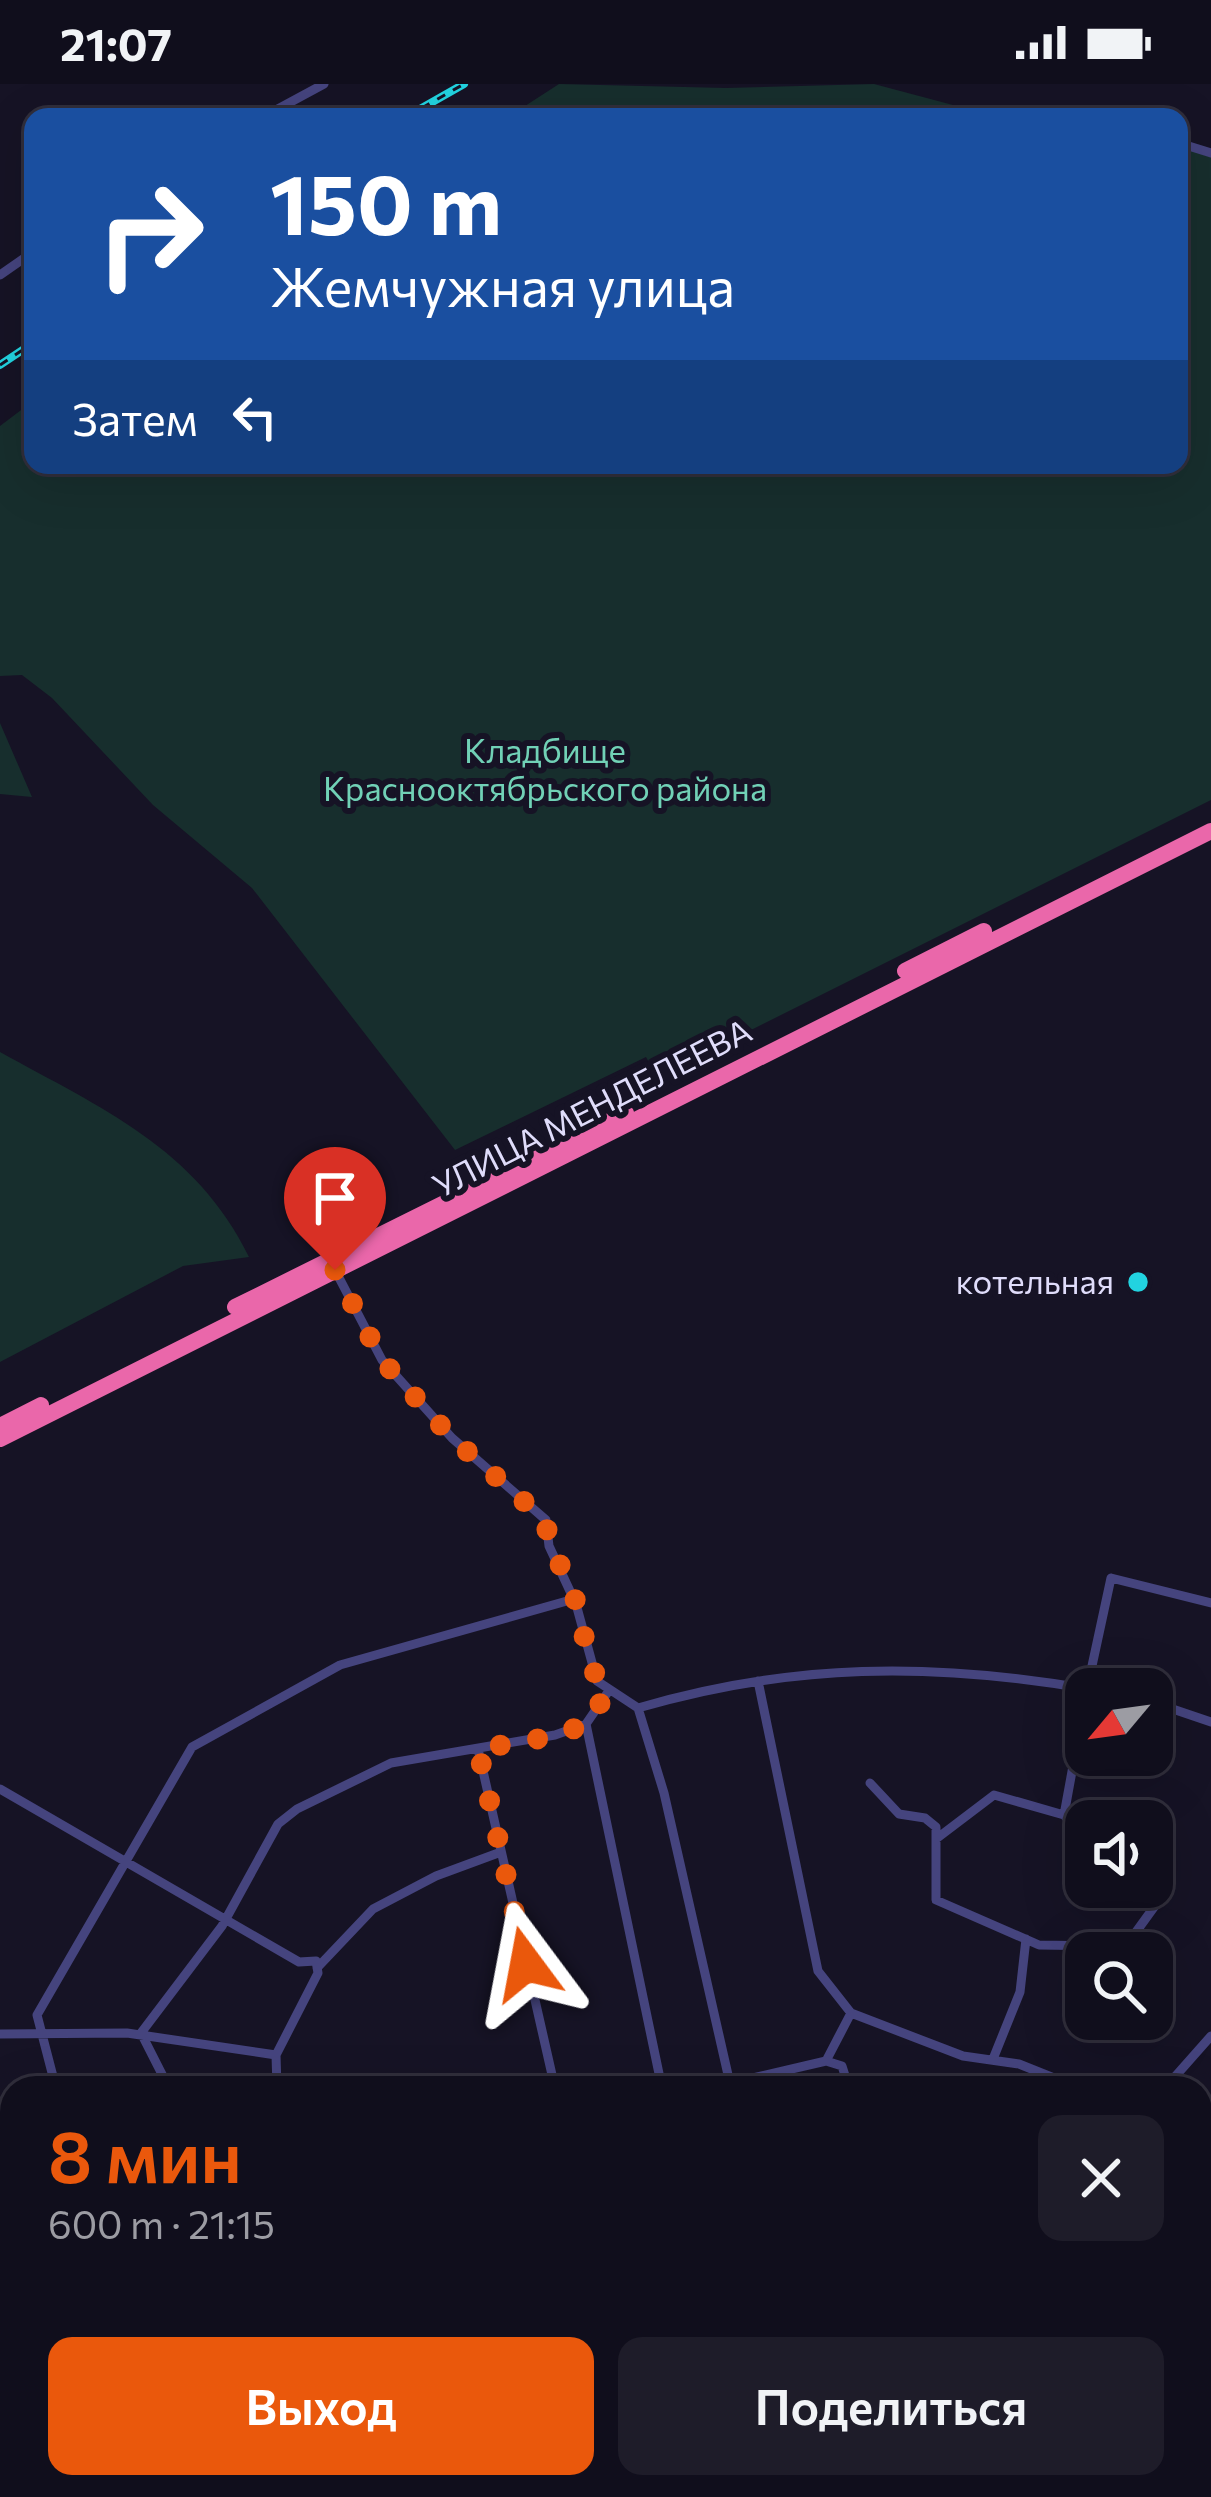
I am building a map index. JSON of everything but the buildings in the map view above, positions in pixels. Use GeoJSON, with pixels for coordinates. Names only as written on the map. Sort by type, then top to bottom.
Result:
{"type":"FeatureCollection","features":[{"type":"Feature","properties":{"kind":"highway","name":"УЛИЦА МЕНДЕЛЕЕВА"},"geometry":{"type":"LineString","coordinates":[[0,1426],[1211,819]]}},
{"type":"Feature","properties":{"kind":"highway","name":"УЛИЦА МЕНДЕЛЕЕВА"},"geometry":{"type":"LineString","coordinates":[[0,1439],[1211,831]]}},
{"type":"Feature","properties":{"kind":"street"},"geometry":{"type":"LineString","coordinates":[[280,108],[324,84]]}},
{"type":"Feature","properties":{"kind":"street"},"geometry":{"type":"LineString","coordinates":[[335,1270],[382,1360],[452,1438],[545,1520],[549,1546],[574,1599],[597,1681],[608,1692],[638,1708],[711,1687],[872,1667],[976,1671],[1065,1687]]}},
{"type":"Feature","properties":{"kind":"street"},"geometry":{"type":"LineString","coordinates":[[1092,1668],[1111,1577],[1211,1603]]}},
{"type":"Feature","properties":{"kind":"street"},"geometry":{"type":"LineString","coordinates":[[53,2076],[37,2015],[192,1747],[340,1665],[574,1599]]}},
{"type":"Feature","properties":{"kind":"street"},"geometry":{"type":"LineString","coordinates":[[758,1682],[818,1971],[851,2013],[963,2056],[993,2059],[1043,2076]]}},
{"type":"Feature","properties":{"kind":"street"},"geometry":{"type":"LineString","coordinates":[[142,2035],[226,1918],[278,1824],[296,1809],[391,1763],[555,1736],[586,1724],[608,1692]]}},
{"type":"Feature","properties":{"kind":"street"},"geometry":{"type":"LineString","coordinates":[[638,1708],[664,1792],[728,2076]]}},
{"type":"Feature","properties":{"kind":"street"},"geometry":{"type":"LineString","coordinates":[[1173,1709],[1211,1722]]}},
{"type":"Feature","properties":{"kind":"street"},"geometry":{"type":"LineString","coordinates":[[586,1724],[659,2076]]}},
{"type":"Feature","properties":{"kind":"street"},"geometry":{"type":"LineString","coordinates":[[478,1749],[552,2076]]}},
{"type":"Feature","properties":{"kind":"street"},"geometry":{"type":"LineString","coordinates":[[936,1839],[994,1795],[1064,1815],[1071,1776]]}},
{"type":"Feature","properties":{"kind":"street"},"geometry":{"type":"LineString","coordinates":[[870,1783],[899,1814],[925,1818],[936,1827],[936,1900],[1039,1945],[1106,1946],[1136,1932],[1157,1908]]}},
{"type":"Feature","properties":{"kind":"street"},"geometry":{"type":"LineString","coordinates":[[0,1790],[299,1962],[316,1961],[317,1968]]}},
{"type":"Feature","properties":{"kind":"street"},"geometry":{"type":"LineString","coordinates":[[277,2076],[276,2055],[317,1968],[373,1909],[436,1876],[501,1852]]}},
{"type":"Feature","properties":{"kind":"street"},"geometry":{"type":"LineString","coordinates":[[993,2059],[1020,1992],[1026,1939]]}},
{"type":"Feature","properties":{"kind":"street"},"geometry":{"type":"LineString","coordinates":[[826,2061],[851,2013]]}},
{"type":"Feature","properties":{"kind":"street"},"geometry":{"type":"LineString","coordinates":[[0,2034],[142,2035],[276,2055]]}},
{"type":"Feature","properties":{"kind":"street"},"geometry":{"type":"LineString","coordinates":[[142,2035],[164,2076]]}},
{"type":"Feature","properties":{"kind":"street"},"geometry":{"type":"LineString","coordinates":[[1176,2076],[1211,2036]]}},
{"type":"Feature","properties":{"kind":"street"},"geometry":{"type":"LineString","coordinates":[[766,2076],[826,2061],[842,2066],[845,2076]]}},
{"type":"Feature","properties":{"kind":"green space"},"geometry":{"type":"Polygon","coordinates":[[[559,84],[726,88],[874,84],[964,108],[522,108],[559,84]]]}},
{"type":"Feature","properties":{"kind":"green space","name":"Кладбище Краснооктябрьского района"},"geometry":{"type":"Polygon","coordinates":[[[1188,150],[1211,157],[1211,800],[657,1077],[646,1057],[455,1150],[252,888],[153,805],[52,698],[22,675],[0,676],[0,426],[24,408],[24,474],[1188,474],[1188,150]]]}},
{"type":"Feature","properties":{"kind":"green space"},"geometry":{"type":"Polygon","coordinates":[[[0,723],[32,797],[0,794],[0,723]]]}},
{"type":"Feature","properties":{"kind":"green space"},"geometry":{"type":"Polygon","coordinates":[[[0,1052],[109,1113],[174,1159],[227,1219],[249,1257],[183,1266],[0,1362],[0,1052]]]}},
{"type":"Feature","properties":{"kind":"railway"},"geometry":{"type":"LineString","coordinates":[[422,108],[464,84]]}},
{"type":"Feature","properties":{"kind":"railway"},"geometry":{"type":"LineString","coordinates":[[0,365],[24,349]]}},
{"type":"Feature","properties":{"kind":"place","name":"котельная"},"geometry":{"type":"Point","coordinates":[1138,1282]}},
{"type":"Feature","properties":{"kind":"route"},"geometry":{"type":"LineString","coordinates":[[335,1270],[382,1360],[452,1438],[545,1520],[549,1546],[576,1604],[597,1681],[608,1692],[586,1724],[555,1736],[478,1749],[526,1964]]}}]}
